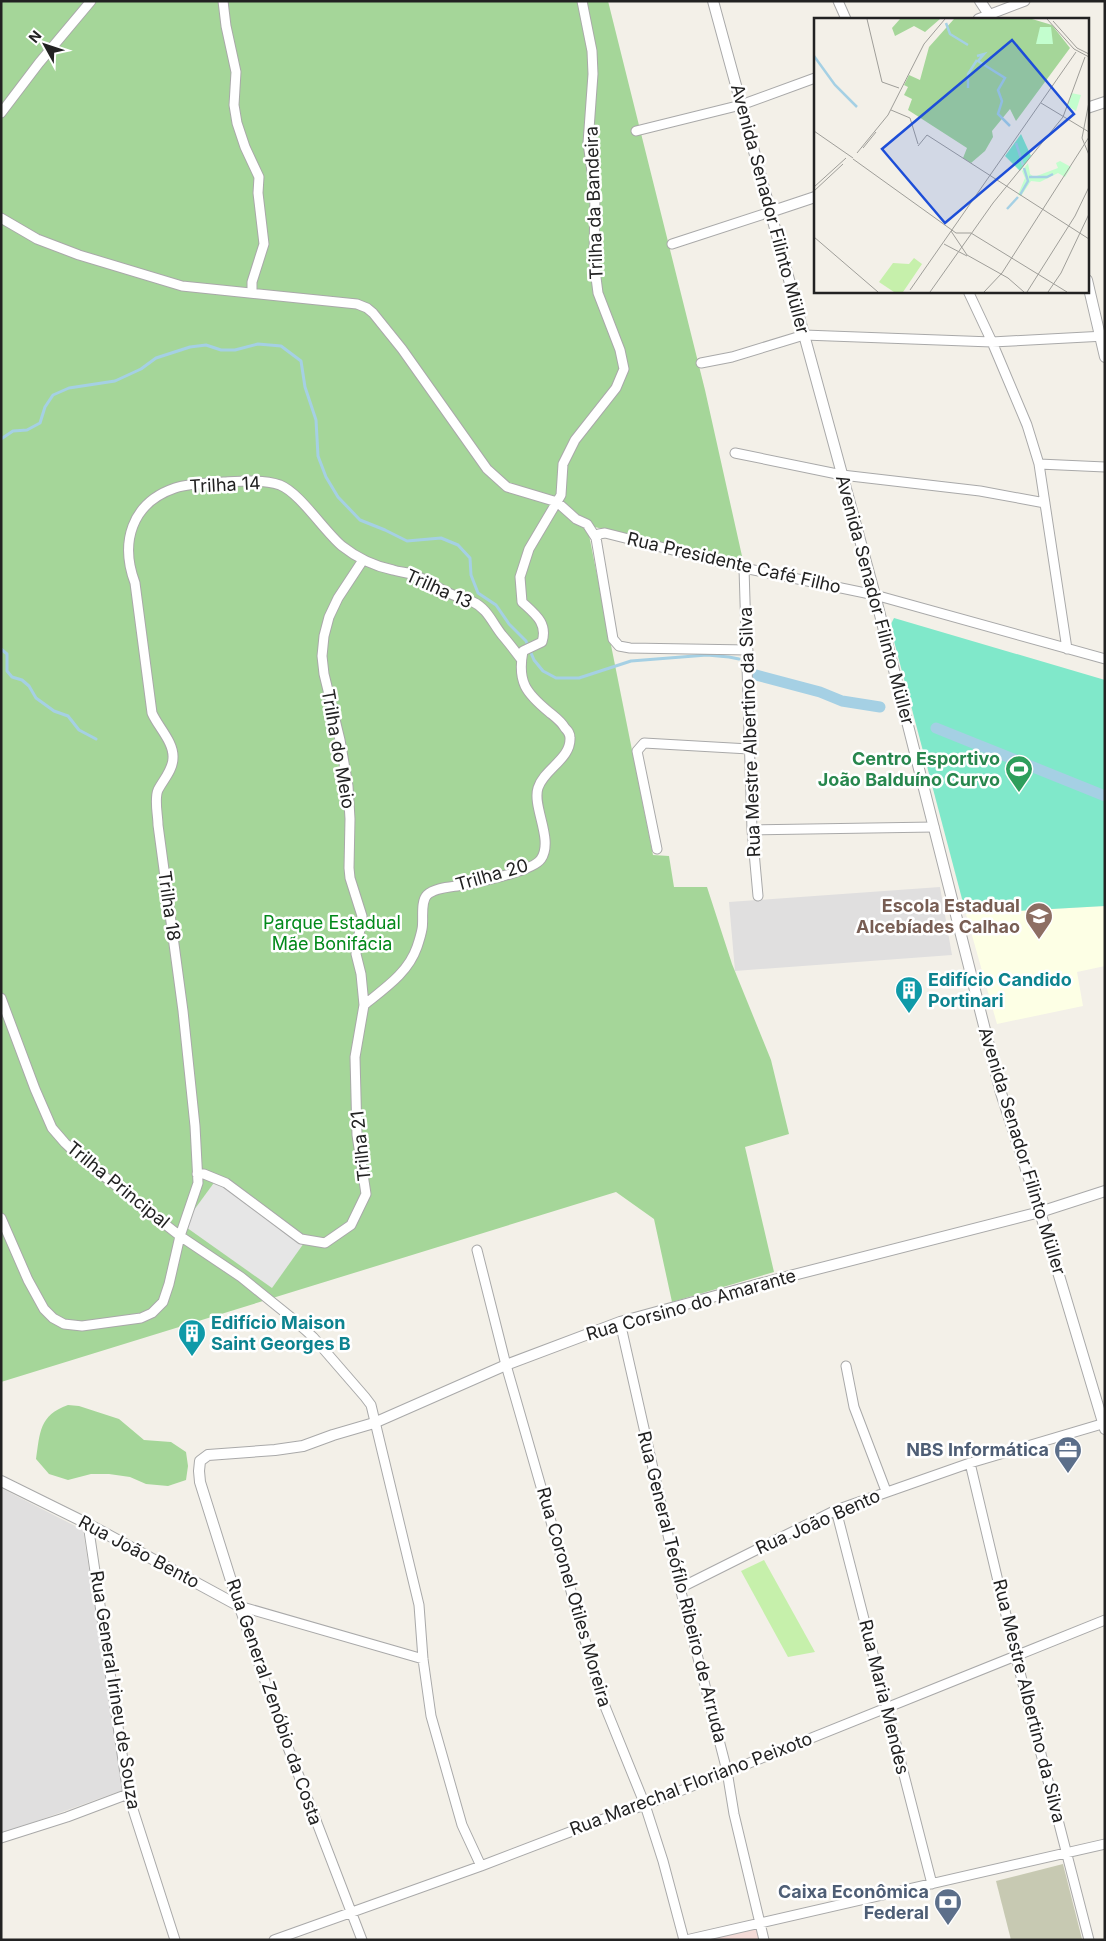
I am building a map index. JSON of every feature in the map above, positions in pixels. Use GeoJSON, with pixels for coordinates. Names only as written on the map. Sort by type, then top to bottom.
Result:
{"type":"FeatureCollection","features":[{"type":"Feature","properties":{"kind":"street"},"geometry":{"type":"LineString","coordinates":[[1,113],[39,63],[91,1]]}},
{"type":"Feature","properties":{"kind":"street"},"geometry":{"type":"LineString","coordinates":[[223,1],[226,26],[236,72],[234,105],[237,123],[245,147],[259,177],[258,193],[264,244],[252,282],[252,293]]}},
{"type":"Feature","properties":{"kind":"street","name":"Trilha da Bandeira"},"geometry":{"type":"LineString","coordinates":[[557,502],[561,495],[562,464],[574,440],[616,388],[624,369],[620,350],[598,293],[595,270],[595,193],[588,143],[594,74],[592,51],[582,1]]}},
{"type":"Feature","properties":{"kind":"street","name":"Avenida Senador Filinto Müller"},"geometry":{"type":"LineString","coordinates":[[713,1],[874,595],[1001,1093],[1040,1212],[1104,1425]]}},
{"type":"Feature","properties":{"kind":"street"},"geometry":{"type":"LineString","coordinates":[[838,1],[846,18]]}},
{"type":"Feature","properties":{"kind":"street"},"geometry":{"type":"LineString","coordinates":[[980,1],[990,17],[1025,1]]}},
{"type":"Feature","properties":{"kind":"street"},"geometry":{"type":"LineString","coordinates":[[636,130],[741,105],[814,78]]}},
{"type":"Feature","properties":{"kind":"street"},"geometry":{"type":"LineString","coordinates":[[1088,108],[1105,102]]}},
{"type":"Feature","properties":{"kind":"street"},"geometry":{"type":"LineString","coordinates":[[672,244],[814,197]]}},
{"type":"Feature","properties":{"kind":"street"},"geometry":{"type":"LineString","coordinates":[[1,218],[37,239],[79,255],[169,283],[182,286],[357,304],[367,308],[402,349],[487,469],[499,481],[515,490],[557,502],[576,519],[587,524],[596,538],[613,639],[619,646],[630,648],[748,650]]}},
{"type":"Feature","properties":{"kind":"street"},"geometry":{"type":"LineString","coordinates":[[1088,284],[1102,337],[1105,357]]}},
{"type":"Feature","properties":{"kind":"street"},"geometry":{"type":"LineString","coordinates":[[968,292],[1027,425],[1039,464],[1067,649]]}},
{"type":"Feature","properties":{"kind":"street"},"geometry":{"type":"LineString","coordinates":[[701,362],[732,357],[804,334],[992,342],[1102,337]]}},
{"type":"Feature","properties":{"kind":"street"},"geometry":{"type":"LineString","coordinates":[[735,453],[842,475],[980,491],[1045,502]]}},
{"type":"Feature","properties":{"kind":"street"},"geometry":{"type":"LineString","coordinates":[[1039,464],[1105,467]]}},
{"type":"Feature","properties":{"kind":"street","name":"Trilha 14"},"geometry":{"type":"LineString","coordinates":[[135,583],[130,570],[128,537],[140,513],[158,497],[175,488],[207,483],[256,482],[282,486],[295,496],[342,546],[363,560]]}},
{"type":"Feature","properties":{"kind":"street"},"geometry":{"type":"LineString","coordinates":[[522,655],[542,642],[544,634],[541,620],[522,602],[520,577],[529,549],[557,502]]}},
{"type":"Feature","properties":{"kind":"street","name":"Rua Presidente Café Filho"},"geometry":{"type":"LineString","coordinates":[[596,538],[599,534],[605,533],[744,568],[874,595],[1105,659]]}},
{"type":"Feature","properties":{"kind":"street","name":"Trilha 13"},"geometry":{"type":"LineString","coordinates":[[363,560],[394,571],[409,573],[427,580],[460,599],[474,602],[489,615],[522,655]]}},
{"type":"Feature","properties":{"kind":"street","name":"Trilha do Meio"},"geometry":{"type":"LineString","coordinates":[[363,560],[338,598],[324,636],[322,656],[324,674],[340,740],[348,786],[350,820],[349,868],[350,878],[362,916],[356,954],[361,974],[364,1005]]}},
{"type":"Feature","properties":{"kind":"street","name":"Rua Mestre Albertino da Silva"},"geometry":{"type":"LineString","coordinates":[[744,568],[752,830],[758,896]]}},
{"type":"Feature","properties":{"kind":"street","name":"Trilha 18"},"geometry":{"type":"LineString","coordinates":[[1,1218],[28,1280],[44,1309],[53,1318],[64,1324],[82,1326],[116,1323],[141,1318],[152,1313],[163,1302],[180,1236],[198,1183],[195,1126],[184,1020],[158,825],[157,792],[172,766],[174,758],[169,742],[156,723],[152,713],[135,583]]}},
{"type":"Feature","properties":{"kind":"street","name":"Trilha 20"},"geometry":{"type":"LineString","coordinates":[[364,1005],[406,968],[416,949],[420,936],[424,899],[428,894],[441,889],[477,883],[529,868],[540,860],[544,853],[544,836],[537,796],[538,788],[567,751],[570,734],[562,723],[530,697],[523,684],[522,655]]}},
{"type":"Feature","properties":{"kind":"street"},"geometry":{"type":"LineString","coordinates":[[657,850],[637,750],[640,746],[644,743],[750,749]]}},
{"type":"Feature","properties":{"kind":"street"},"geometry":{"type":"LineString","coordinates":[[752,830],[934,827]]}},
{"type":"Feature","properties":{"kind":"street","name":"Trilha Principal"},"geometry":{"type":"LineString","coordinates":[[1,998],[35,1089],[52,1128],[81,1158],[180,1236],[235,1273],[314,1337],[366,1397],[373,1411],[374,1423],[418,1605],[431,1716],[462,1824],[481,1866]]}},
{"type":"Feature","properties":{"kind":"street","name":"Trilha 21"},"geometry":{"type":"LineString","coordinates":[[198,1174],[204,1174],[226,1183],[301,1239],[325,1243],[351,1225],[366,1194],[357,1135],[355,1057],[364,1005]]}},
{"type":"Feature","properties":{"kind":"street","name":"Rua Corsino do Amarante"},"geometry":{"type":"LineString","coordinates":[[200,1461],[208,1456],[303,1446],[332,1435],[374,1423],[506,1365],[620,1322],[778,1279],[1040,1212],[1105,1191]]}},
{"type":"Feature","properties":{"kind":"street","name":"Rua Coronel Otiles Moreira"},"geometry":{"type":"LineString","coordinates":[[477,1250],[506,1365],[602,1699],[645,1805],[664,1861],[685,1940]]}},
{"type":"Feature","properties":{"kind":"street","name":"Rua General Teófilo Ribeiro de Arruda"},"geometry":{"type":"LineString","coordinates":[[620,1322],[680,1588],[727,1771],[734,1814],[764,1940]]}},
{"type":"Feature","properties":{"kind":"street"},"geometry":{"type":"LineString","coordinates":[[846,1366],[854,1407],[886,1491]]}},
{"type":"Feature","properties":{"kind":"street","name":"Rua João Bento"},"geometry":{"type":"LineString","coordinates":[[680,1588],[836,1510],[970,1463],[1104,1425]]}},
{"type":"Feature","properties":{"kind":"street","name":"Rua General Zenóbio da Costa"},"geometry":{"type":"LineString","coordinates":[[200,1461],[198,1471],[200,1482],[239,1606],[287,1745],[362,1940]]}},
{"type":"Feature","properties":{"kind":"street","name":"Rua Mestre Albertino da Silva"},"geometry":{"type":"LineString","coordinates":[[970,1463],[1016,1657],[1089,1940]]}},
{"type":"Feature","properties":{"kind":"street","name":"Rua João Bento"},"geometry":{"type":"LineString","coordinates":[[1,1481],[88,1524],[239,1606],[423,1659]]}},
{"type":"Feature","properties":{"kind":"street","name":"Rua Maria Mendes"},"geometry":{"type":"LineString","coordinates":[[836,1510],[932,1884]]}},
{"type":"Feature","properties":{"kind":"street","name":"Rua General Irineu de Souza"},"geometry":{"type":"LineString","coordinates":[[88,1524],[128,1794],[175,1940]]}},
{"type":"Feature","properties":{"kind":"street","name":"Rua Marechal Floriano Peixoto"},"geometry":{"type":"LineString","coordinates":[[274,1940],[481,1866],[609,1816],[645,1805],[1105,1620]]}},
{"type":"Feature","properties":{"kind":"street"},"geometry":{"type":"LineString","coordinates":[[1,1838],[67,1817],[128,1794]]}},
{"type":"Feature","properties":{"kind":"street"},"geometry":{"type":"LineString","coordinates":[[685,1940],[1105,1844]]}},
{"type":"Feature","properties":{"kind":"shaded area"},"geometry":{"type":"Polygon","coordinates":[[[940,887],[952,955],[735,971],[729,902],[940,887]]]}},
{"type":"Feature","properties":{"kind":"shaded area","name":"Escola Estadual Alcebíades Calhao"},"geometry":{"type":"Polygon","coordinates":[[[1105,906],[1105,966],[1077,972],[1083,1006],[997,1024],[966,914],[1105,906]]]}},
{"type":"Feature","properties":{"kind":"shaded area"},"geometry":{"type":"Polygon","coordinates":[[[216,1180],[304,1243],[272,1288],[183,1225],[216,1180]]]}},
{"type":"Feature","properties":{"kind":"shaded area"},"geometry":{"type":"Polygon","coordinates":[[[1,1488],[83,1530],[123,1790],[1,1834],[1,1488]]]}},
{"type":"Feature","properties":{"kind":"shaded area"},"geometry":{"type":"Polygon","coordinates":[[[1063,1864],[1082,1939],[1011,1940],[996,1881],[1063,1864]]]}},
{"type":"Feature","properties":{"kind":"shaded area"},"geometry":{"type":"Polygon","coordinates":[[[757,1927],[759,1940],[699,1940],[757,1927]]]}},
{"type":"Feature","properties":{"kind":"green space","name":"Parque Estadual Mãe Bonifácia"},"geometry":{"type":"Polygon","coordinates":[[[1,1],[608,1],[705,390],[744,565],[587,525],[653,855],[669,856],[674,887],[707,887],[732,964],[771,1060],[789,1134],[745,1147],[774,1272],[672,1302],[654,1219],[616,1192],[1,1382],[1,1]]]}},
{"type":"Feature","properties":{"kind":"green space","name":"Centro Esportivo João Balduíno Curvo"},"geometry":{"type":"Polygon","coordinates":[[[894,618],[1105,680],[1105,906],[966,914],[890,626],[894,618]]]}},
{"type":"Feature","properties":{"kind":"green space"},"geometry":{"type":"Polygon","coordinates":[[[68,1405],[79,1406],[119,1419],[144,1440],[171,1442],[186,1452],[188,1466],[186,1480],[168,1486],[146,1484],[130,1477],[109,1474],[91,1474],[68,1480],[49,1474],[36,1459],[40,1433],[51,1414],[68,1405]]]}},
{"type":"Feature","properties":{"kind":"green space"},"geometry":{"type":"Polygon","coordinates":[[[764,1560],[815,1652],[788,1657],[741,1571],[764,1560]]]}},
{"type":"Feature","properties":{"kind":"waterway"},"geometry":{"type":"LineString","coordinates":[[1,439],[13,431],[27,430],[40,423],[45,407],[53,395],[69,388],[115,381],[141,369],[156,358],[190,347],[206,345],[221,350],[235,350],[258,344],[281,346],[301,361],[305,387],[316,420],[318,456],[326,477],[338,497],[360,520],[407,541],[441,538],[458,545],[470,558],[471,575],[478,593],[496,605],[509,624],[526,641],[534,660],[543,671],[556,678],[579,678],[631,661],[707,655],[739,659]]}},
{"type":"Feature","properties":{"kind":"waterway"},"geometry":{"type":"LineString","coordinates":[[1,649],[7,654],[7,671],[12,677],[22,680],[29,686],[36,698],[54,711],[68,716],[79,730],[96,739]]}},
{"type":"Feature","properties":{"kind":"waterway"},"geometry":{"type":"LineString","coordinates":[[756,675],[820,692],[842,701],[880,707]]}},
{"type":"Feature","properties":{"kind":"waterway"},"geometry":{"type":"LineString","coordinates":[[936,728],[1105,796]]}},
{"type":"Feature","properties":{"kind":"place","name":"Centro Esportivo João Balduíno Curvo"},"geometry":{"type":"Point","coordinates":[1019,793]}},
{"type":"Feature","properties":{"kind":"place","name":"Escola Estadual Alcebíades Calhao"},"geometry":{"type":"Point","coordinates":[1039,940]}},
{"type":"Feature","properties":{"kind":"place","name":"Edifício Candido Portinari"},"geometry":{"type":"Point","coordinates":[909,1014]}},
{"type":"Feature","properties":{"kind":"place","name":"Edifício Maison Saint Georges B"},"geometry":{"type":"Point","coordinates":[192,1357]}},
{"type":"Feature","properties":{"kind":"place","name":"NBS Informática"},"geometry":{"type":"Point","coordinates":[1068,1474]}},
{"type":"Feature","properties":{"kind":"place","name":"Caixa Econômica Federal"},"geometry":{"type":"Point","coordinates":[948,1926]}}]}
